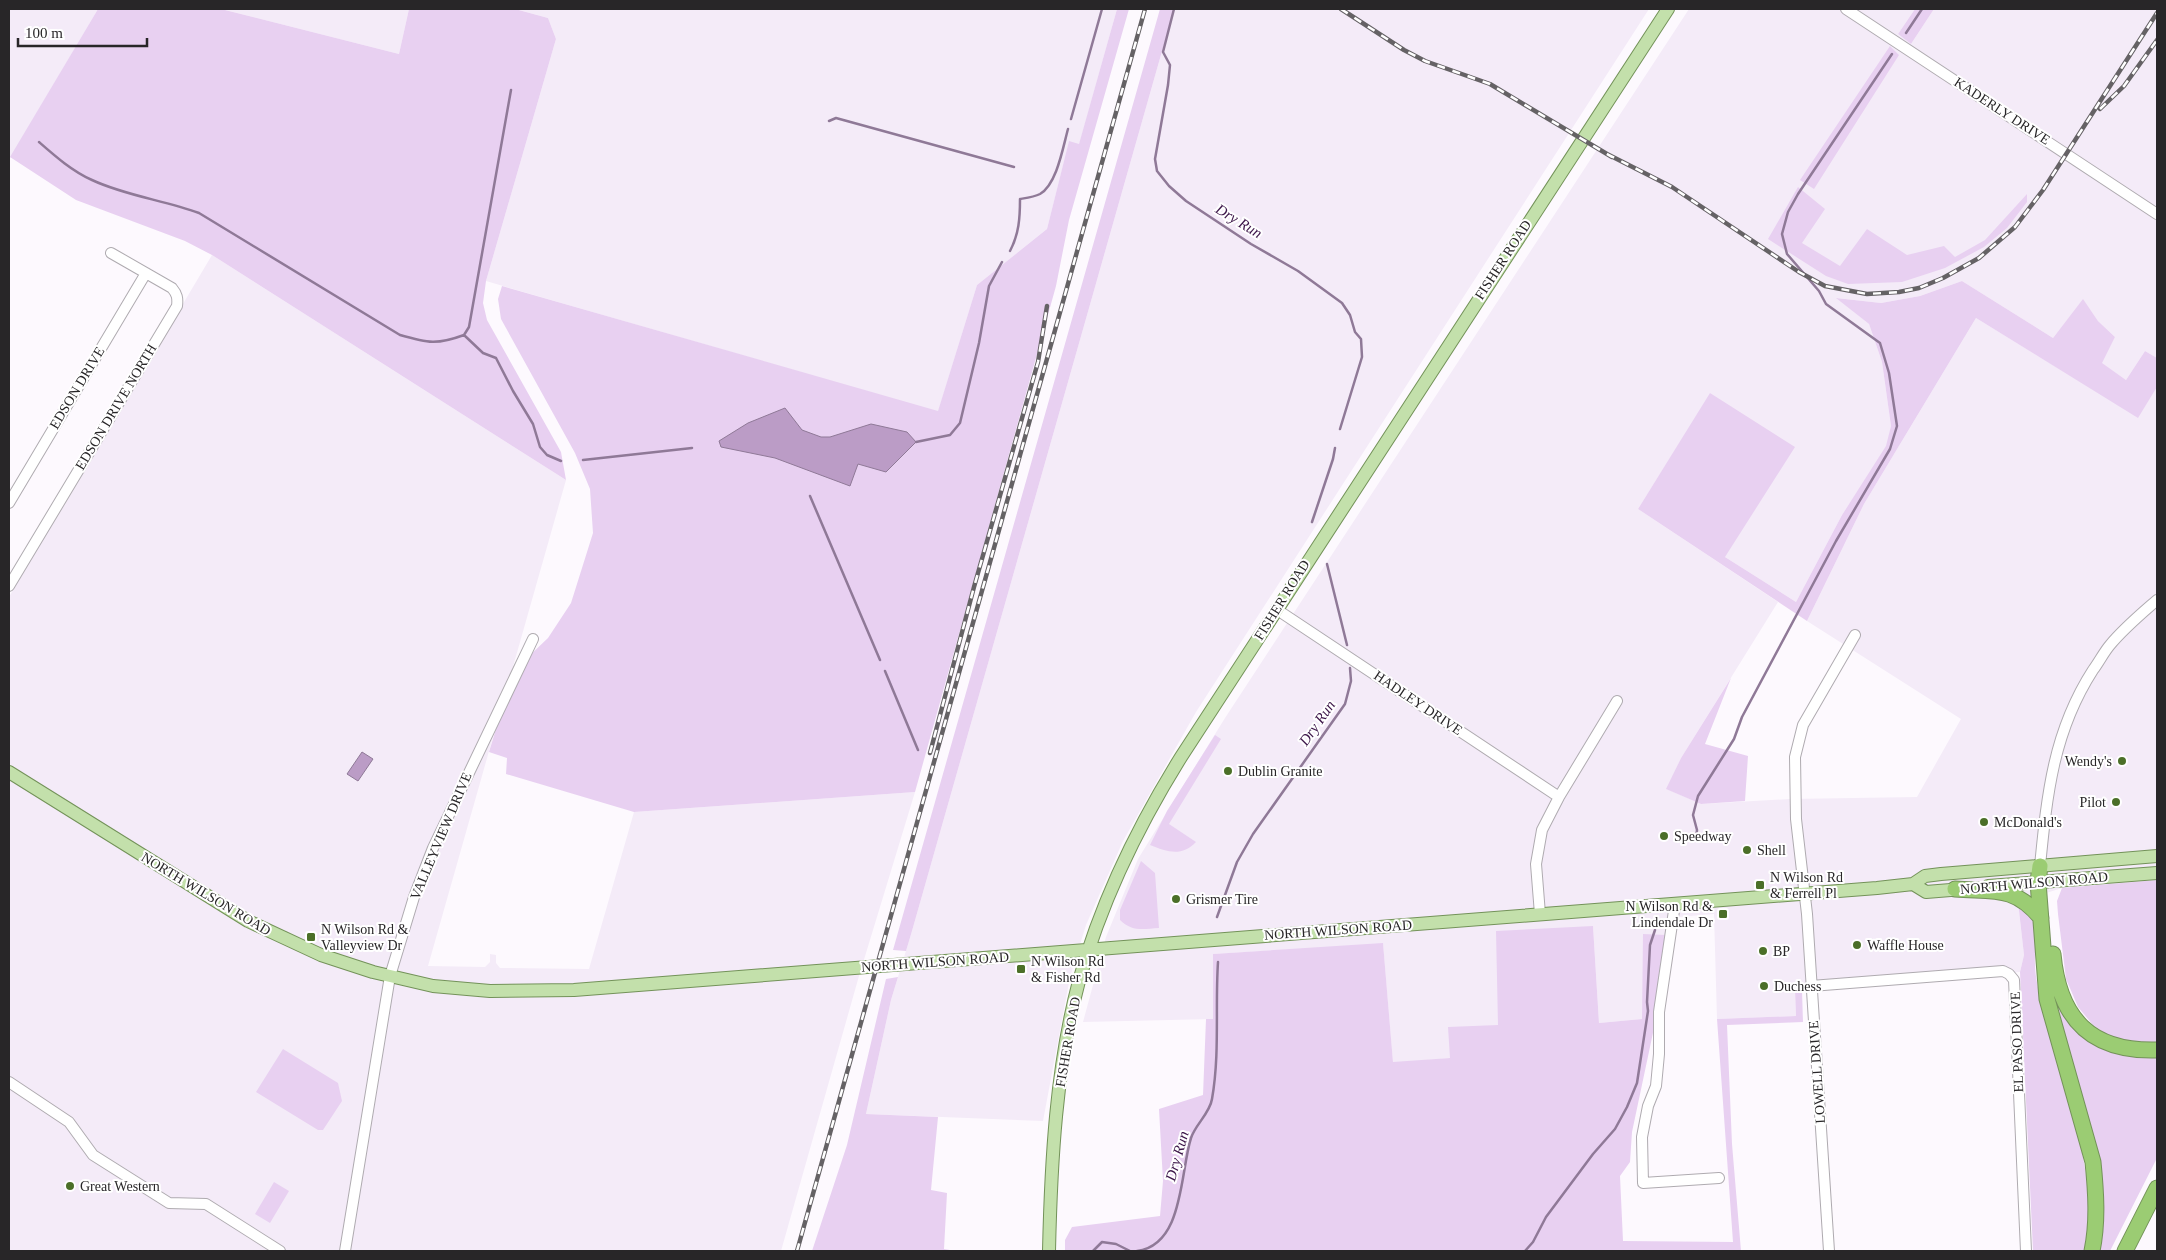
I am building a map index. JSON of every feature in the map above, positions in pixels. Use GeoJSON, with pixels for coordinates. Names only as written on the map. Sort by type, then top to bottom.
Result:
{"type":"FeatureCollection","features":[{"type":"Feature","properties":{"kind":"highway"},"geometry":{"type":"LineString","coordinates":[[2040,866],[2055,972],[2058,987],[2066,1006],[2085,1029],[2111,1044],[2127,1049],[2157,1050]]}},
{"type":"Feature","properties":{"kind":"highway"},"geometry":{"type":"LineString","coordinates":[[2043,882],[2041,918],[2047,999],[2093,1162],[2096,1190],[2092,1251]]}},
{"type":"Feature","properties":{"kind":"highway"},"geometry":{"type":"LineString","coordinates":[[1955,889],[1993,891],[2017,896],[2031,906],[2041,918]]}},
{"type":"Feature","properties":{"kind":"highway"},"geometry":{"type":"LineString","coordinates":[[2125,1251],[2157,1188]]}},
{"type":"Feature","properties":{"kind":"main road","name":"FISHER ROAD"},"geometry":{"type":"LineString","coordinates":[[1049,1251],[1056,1122],[1072,1010],[1090,951],[1116,883],[1154,802],[1180,757],[1668,9]]}},
{"type":"Feature","properties":{"kind":"main road","name":"NORTH WILSON ROAD"},"geometry":{"type":"LineString","coordinates":[[9,772],[248,921],[321,955],[390,976],[448,988],[528,992],[1090,951],[1805,894],[1913,884],[1925,876],[2157,856]]}},
{"type":"Feature","properties":{"kind":"main road","name":"NORTH WILSON ROAD"},"geometry":{"type":"LineString","coordinates":[[1913,884],[1926,892],[2157,872]]}},
{"type":"Feature","properties":{"kind":"street","name":"KADERLY DRIVE"},"geometry":{"type":"LineString","coordinates":[[1846,9],[2157,214]]}},
{"type":"Feature","properties":{"kind":"street","name":"EDSON DRIVE NORTH"},"geometry":{"type":"LineString","coordinates":[[9,586],[177,306],[178,300],[172,288],[111,253]]}},
{"type":"Feature","properties":{"kind":"street","name":"EDSON DRIVE"},"geometry":{"type":"LineString","coordinates":[[9,503],[146,273]]}},
{"type":"Feature","properties":{"kind":"street"},"geometry":{"type":"LineString","coordinates":[[2040,866],[2044,819],[2054,762],[2064,727],[2084,684],[2110,645],[2157,600]]}},
{"type":"Feature","properties":{"kind":"street","name":"HADLEY DRIVE"},"geometry":{"type":"LineString","coordinates":[[1276,609],[1559,797]]}},
{"type":"Feature","properties":{"kind":"street","name":"LOWELL DRIVE"},"geometry":{"type":"LineString","coordinates":[[1829,1251],[1805,894],[1796,819],[1794,769],[1796,748],[1803,725],[1855,635]]}},
{"type":"Feature","properties":{"kind":"street","name":"VALLEYVIEW DRIVE"},"geometry":{"type":"LineString","coordinates":[[345,1251],[390,976],[427,862],[533,639]]}},
{"type":"Feature","properties":{"kind":"street"},"geometry":{"type":"LineString","coordinates":[[1540,914],[1536,864],[1545,821],[1617,701]]}},
{"type":"Feature","properties":{"kind":"street"},"geometry":{"type":"LineString","coordinates":[[1675,904],[1659,1012],[1659,1054],[1656,1086],[1648,1106],[1642,1137],[1643,1183],[1719,1178]]}},
{"type":"Feature","properties":{"kind":"street","name":"EL PASO DRIVE"},"geometry":{"type":"LineString","coordinates":[[1811,986],[2003,971],[2010,974],[2014,980],[2026,1251]]}},
{"type":"Feature","properties":{"kind":"street"},"geometry":{"type":"LineString","coordinates":[[9,1082],[69,1122],[93,1155],[169,1203],[206,1204],[280,1251]]}},
{"type":"Feature","properties":{"kind":"shaded area"},"geometry":{"type":"Polygon","coordinates":[[[9,9],[98,9],[9,160],[9,9]]]}},
{"type":"Feature","properties":{"kind":"shaded area"},"geometry":{"type":"Polygon","coordinates":[[[98,9],[221,9],[399,54],[409,9],[515,9],[548,18],[556,39],[486,281],[483,303],[487,320],[561,452],[566,480],[212,255],[185,241],[76,200],[10,157],[98,9]]]}},
{"type":"Feature","properties":{"kind":"shaded area"},"geometry":{"type":"Polygon","coordinates":[[[221,9],[409,9],[399,54],[221,9]]]}},
{"type":"Feature","properties":{"kind":"shaded area"},"geometry":{"type":"Polygon","coordinates":[[[515,9],[1117,9],[1079,145],[1069,142],[1047,229],[977,285],[938,412],[486,281],[556,39],[548,18],[515,9]]]}},
{"type":"Feature","properties":{"kind":"shaded area"},"geometry":{"type":"Polygon","coordinates":[[[1117,9],[1129,9],[1069,220],[1056,286],[915,792],[634,812],[506,774],[507,758],[489,752],[496,729],[527,658],[548,638],[571,603],[593,533],[590,489],[575,453],[501,319],[498,299],[502,286],[938,411],[977,285],[1047,229],[1069,141],[1079,144],[1117,9]]]}},
{"type":"Feature","properties":{"kind":"shaded area"},"geometry":{"type":"Polygon","coordinates":[[[1160,9],[1174,9],[912,931],[906,951],[893,950],[1160,9]]]}},
{"type":"Feature","properties":{"kind":"shaded area"},"geometry":{"type":"Polygon","coordinates":[[[1174,9],[1649,9],[1196,712],[1123,841],[1086,925],[1070,977],[1043,1121],[866,1114],[891,1000],[1174,9]]]}},
{"type":"Feature","properties":{"kind":"shaded area"},"geometry":{"type":"Polygon","coordinates":[[[1689,9],[1915,9],[1898,34],[1911,44],[1934,9],[2157,9],[2157,358],[2145,351],[2126,380],[2101,363],[2115,337],[2098,321],[2083,300],[2053,338],[1962,281],[1920,296],[1881,303],[1837,298],[1869,324],[1882,362],[1891,426],[1887,446],[1842,515],[1796,602],[1725,557],[1711,393],[1638,509],[1778,602],[1681,758],[1667,789],[1701,804],[1790,799],[1917,797],[1961,719],[1807,621],[1864,504],[1976,318],[2138,417],[2157,387],[2157,880],[2062,888],[2018,902],[2024,955],[2020,972],[1795,991],[1796,1016],[1717,1019],[1714,914],[1667,918],[1666,935],[1642,1019],[1599,1023],[1593,926],[1498,1025],[1450,1058],[1393,1063],[1383,944],[1213,954],[1213,1019],[1083,1022],[1106,937],[1138,859],[1225,718],[1689,9]]]}},
{"type":"Feature","properties":{"kind":"shaded area"},"geometry":{"type":"Polygon","coordinates":[[[1915,9],[1934,9],[1911,44],[1898,34],[1915,9]]]}},
{"type":"Feature","properties":{"kind":"shaded area"},"geometry":{"type":"Polygon","coordinates":[[[1890,46],[1899,55],[1814,189],[1800,180],[1890,46]]]}},
{"type":"Feature","properties":{"kind":"shaded area"},"geometry":{"type":"Polygon","coordinates":[[[1798,187],[1825,209],[1802,243],[1840,266],[1867,229],[1907,255],[1944,246],[1955,257],[1985,240],[2027,194],[2027,202],[2007,228],[1984,247],[1945,268],[1902,282],[1848,284],[1826,276],[1768,239],[1798,187]]]}},
{"type":"Feature","properties":{"kind":"shaded area"},"geometry":{"type":"Polygon","coordinates":[[[212,255],[566,480],[428,966],[485,967],[490,962],[490,954],[496,955],[496,963],[500,968],[589,969],[634,812],[915,792],[859,976],[781,1251],[9,1251],[9,597],[212,255]]]}},
{"type":"Feature","properties":{"kind":"shaded area"},"geometry":{"type":"Polygon","coordinates":[[[1962,281],[2053,338],[2083,299],[2098,321],[2115,337],[2102,363],[2126,380],[2145,351],[2157,358],[2157,387],[2138,418],[1976,318],[1864,504],[1807,621],[1638,509],[1710,393],[1795,447],[1725,557],[1796,602],[1842,515],[1886,446],[1891,426],[1882,362],[1869,324],[1836,298],[1881,303],[1920,296],[1962,281]]]}},
{"type":"Feature","properties":{"kind":"shaded area"},"geometry":{"type":"Polygon","coordinates":[[[785,408],[802,430],[821,437],[830,437],[871,424],[907,432],[916,442],[886,472],[858,464],[850,486],[775,458],[721,447],[719,441],[748,423],[785,408]]]}},
{"type":"Feature","properties":{"kind":"shaded area"},"geometry":{"type":"Polygon","coordinates":[[[1731,678],[1705,744],[1748,756],[1745,801],[1701,804],[1666,789],[1681,758],[1731,678]]]}},
{"type":"Feature","properties":{"kind":"shaded area"},"geometry":{"type":"Polygon","coordinates":[[[1215,735],[1221,739],[1169,824],[1196,842],[1185,850],[1174,852],[1150,845],[1167,811],[1215,735]]]}},
{"type":"Feature","properties":{"kind":"shaded area"},"geometry":{"type":"Polygon","coordinates":[[[362,752],[373,759],[358,781],[347,774],[362,752]]]}},
{"type":"Feature","properties":{"kind":"shaded area"},"geometry":{"type":"Polygon","coordinates":[[[1141,861],[1155,873],[1159,928],[1133,928],[1120,920],[1120,910],[1141,861]]]}},
{"type":"Feature","properties":{"kind":"shaded area"},"geometry":{"type":"Polygon","coordinates":[[[2157,880],[2157,1044],[2130,1043],[2112,1038],[2093,1025],[2078,1007],[2066,979],[2057,901],[2062,888],[2157,880]]]}},
{"type":"Feature","properties":{"kind":"shaded area"},"geometry":{"type":"Polygon","coordinates":[[[2018,902],[2035,922],[2037,935],[2035,959],[2037,984],[2083,1158],[2088,1189],[2085,1251],[2033,1251],[2020,972],[2024,955],[2018,902]]]}},
{"type":"Feature","properties":{"kind":"shaded area"},"geometry":{"type":"Polygon","coordinates":[[[1593,926],[1599,1023],[1642,1019],[1643,934],[1666,935],[1654,1028],[1632,1132],[1630,1162],[1620,1176],[1623,1241],[1733,1242],[1717,1019],[1796,1016],[1795,991],[1802,991],[1803,1022],[1727,1025],[1732,1144],[1741,1251],[1065,1251],[1065,1240],[1072,1227],[1160,1216],[1163,1181],[1159,1109],[1203,1095],[1206,1019],[1213,1019],[1213,954],[1383,943],[1393,1062],[1450,1058],[1448,1027],[1498,1025],[1496,931],[1593,926]]]}},
{"type":"Feature","properties":{"kind":"shaded area"},"geometry":{"type":"Polygon","coordinates":[[[898,977],[891,1000],[866,1114],[938,1117],[931,1190],[947,1193],[944,1249],[956,1251],[812,1251],[847,1145],[886,979],[898,977]]]}},
{"type":"Feature","properties":{"kind":"shaded area"},"geometry":{"type":"Polygon","coordinates":[[[2055,995],[2102,1047],[2107,1050],[2132,1056],[2157,1056],[2157,1158],[2110,1251],[2096,1251],[2100,1212],[2052,996],[2055,995]]]}},
{"type":"Feature","properties":{"kind":"shaded area"},"geometry":{"type":"Polygon","coordinates":[[[283,1049],[338,1083],[342,1101],[323,1130],[318,1130],[256,1092],[283,1049]]]}},
{"type":"Feature","properties":{"kind":"shaded area"},"geometry":{"type":"Polygon","coordinates":[[[274,1182],[289,1191],[270,1223],[255,1214],[274,1182]]]}},
{"type":"Feature","properties":{"kind":"waterway"},"geometry":{"type":"LineString","coordinates":[[1071,119],[1102,9]]}},
{"type":"Feature","properties":{"kind":"waterway","name":"Dry Run"},"geometry":{"type":"LineString","coordinates":[[1174,9],[1163,52],[1170,65],[1155,159],[1157,171],[1169,186],[1186,201],[1251,244],[1298,271],[1342,303],[1350,315],[1355,332],[1361,339],[1362,357],[1340,429]]}},
{"type":"Feature","properties":{"kind":"waterway"},"geometry":{"type":"LineString","coordinates":[[1906,33],[1922,9]]}},
{"type":"Feature","properties":{"kind":"waterway"},"geometry":{"type":"LineString","coordinates":[[1696,838],[1697,830],[1693,815],[1698,796],[1734,739],[1742,717],[1836,541],[1890,449],[1897,426],[1889,373],[1880,343],[1826,304],[1819,291],[1787,254],[1782,234],[1788,212],[1798,194],[1892,54]]}},
{"type":"Feature","properties":{"kind":"waterway"},"geometry":{"type":"LineString","coordinates":[[511,90],[469,327],[464,335],[483,353],[496,358],[533,424],[540,447],[547,455],[561,461]]}},
{"type":"Feature","properties":{"kind":"waterway"},"geometry":{"type":"LineString","coordinates":[[829,121],[836,118],[1014,167]]}},
{"type":"Feature","properties":{"kind":"waterway"},"geometry":{"type":"LineString","coordinates":[[1010,251],[1018,226],[1020,199],[1040,194],[1051,182],[1068,129]]}},
{"type":"Feature","properties":{"kind":"waterway"},"geometry":{"type":"LineString","coordinates":[[39,142],[71,168],[92,180],[118,190],[199,213],[400,335],[432,342],[464,335]]}},
{"type":"Feature","properties":{"kind":"waterway"},"geometry":{"type":"LineString","coordinates":[[916,442],[950,435],[960,423],[979,343],[989,286],[1002,262]]}},
{"type":"Feature","properties":{"kind":"waterway"},"geometry":{"type":"LineString","coordinates":[[583,460],[692,448]]}},
{"type":"Feature","properties":{"kind":"waterway","name":"Dry Run"},"geometry":{"type":"LineString","coordinates":[[1312,522],[1335,448]]}},
{"type":"Feature","properties":{"kind":"waterway"},"geometry":{"type":"LineString","coordinates":[[810,496],[880,660]]}},
{"type":"Feature","properties":{"kind":"waterway","name":"Dry Run"},"geometry":{"type":"LineString","coordinates":[[1327,564],[1347,645]]}},
{"type":"Feature","properties":{"kind":"waterway","name":"Dry Run"},"geometry":{"type":"LineString","coordinates":[[1217,917],[1237,862],[1253,834],[1345,704],[1351,681],[1350,668]]}},
{"type":"Feature","properties":{"kind":"waterway"},"geometry":{"type":"LineString","coordinates":[[885,671],[918,750]]}},
{"type":"Feature","properties":{"kind":"waterway"},"geometry":{"type":"LineString","coordinates":[[1525,1251],[1533,1242],[1546,1217],[1593,1154],[1615,1129],[1637,1083],[1648,1011],[1650,945],[1655,930]]}},
{"type":"Feature","properties":{"kind":"waterway","name":"Dry Run"},"geometry":{"type":"LineString","coordinates":[[1137,1251],[1152,1246],[1164,1236],[1172,1222],[1178,1205],[1191,1138],[1211,1104],[1217,1048],[1218,962]]}},
{"type":"Feature","properties":{"kind":"waterway","name":"Dry Run"},"geometry":{"type":"LineString","coordinates":[[1093,1251],[1102,1242],[1116,1244],[1130,1251]]}},
{"type":"Feature","properties":{"kind":"railway"},"geometry":{"type":"LineString","coordinates":[[797,1251],[1145,9]]}},
{"type":"Feature","properties":{"kind":"railway"},"geometry":{"type":"LineString","coordinates":[[1341,9],[1404,50],[1425,61],[1490,84],[1612,157]]}},
{"type":"Feature","properties":{"kind":"railway"},"geometry":{"type":"LineString","coordinates":[[1607,154],[1672,187],[1799,272],[1825,286],[1867,294],[1899,292],[1919,288],[1943,278],[1979,258],[2015,227],[2043,190],[2157,13]]}},
{"type":"Feature","properties":{"kind":"railway"},"geometry":{"type":"LineString","coordinates":[[2100,109],[2124,86],[2157,40]]}},
{"type":"Feature","properties":{"kind":"railway"},"geometry":{"type":"LineString","coordinates":[[930,753],[974,587],[1038,362],[1047,306]]}},
{"type":"Feature","properties":{"kind":"place","name":"Wendy's"},"geometry":{"type":"Point","coordinates":[2122,761]}},
{"type":"Feature","properties":{"kind":"place","name":"Dublin Granite"},"geometry":{"type":"Point","coordinates":[1228,771]}},
{"type":"Feature","properties":{"kind":"place","name":"Pilot"},"geometry":{"type":"Point","coordinates":[2116,802]}},
{"type":"Feature","properties":{"kind":"place","name":"McDonald's"},"geometry":{"type":"Point","coordinates":[1984,822]}},
{"type":"Feature","properties":{"kind":"place","name":"Speedway"},"geometry":{"type":"Point","coordinates":[1664,836]}},
{"type":"Feature","properties":{"kind":"place","name":"Shell"},"geometry":{"type":"Point","coordinates":[1747,850]}},
{"type":"Feature","properties":{"kind":"place","name":"N Wilson Rd & Ferrell Pl"},"geometry":{"type":"Point","coordinates":[1760,885]}},
{"type":"Feature","properties":{"kind":"place","name":"Grismer Tire"},"geometry":{"type":"Point","coordinates":[1176,899]}},
{"type":"Feature","properties":{"kind":"place","name":"N Wilson Rd & Lindendale Dr"},"geometry":{"type":"Point","coordinates":[1723,914]}},
{"type":"Feature","properties":{"kind":"place","name":"N Wilson Rd & Valleyview Dr"},"geometry":{"type":"Point","coordinates":[311,937]}},
{"type":"Feature","properties":{"kind":"place","name":"Waffle House"},"geometry":{"type":"Point","coordinates":[1857,945]}},
{"type":"Feature","properties":{"kind":"place","name":"BP"},"geometry":{"type":"Point","coordinates":[1763,951]}},
{"type":"Feature","properties":{"kind":"place","name":"N Wilson Rd & Fisher Rd"},"geometry":{"type":"Point","coordinates":[1021,969]}},
{"type":"Feature","properties":{"kind":"place","name":"Duchess"},"geometry":{"type":"Point","coordinates":[1764,986]}},
{"type":"Feature","properties":{"kind":"place","name":"Great Western"},"geometry":{"type":"Point","coordinates":[70,1186]}}]}
